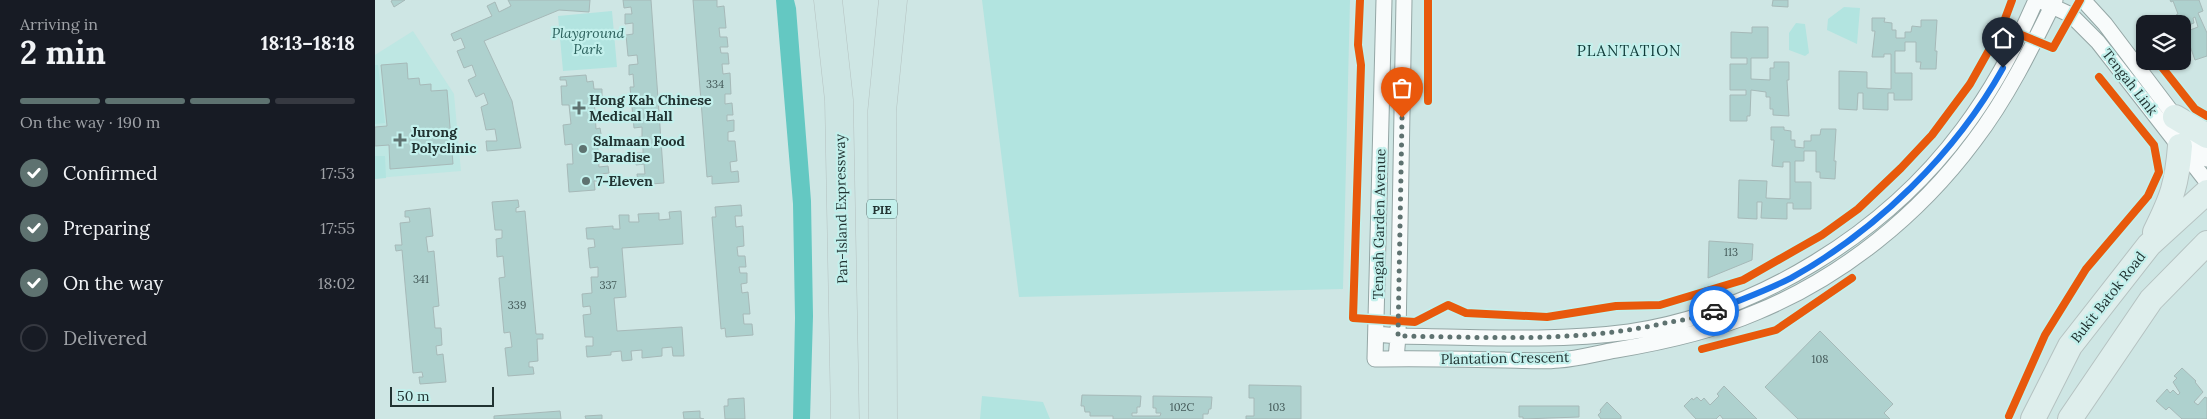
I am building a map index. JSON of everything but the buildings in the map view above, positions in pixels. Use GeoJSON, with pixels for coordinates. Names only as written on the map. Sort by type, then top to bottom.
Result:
{"type":"FeatureCollection","features":[{"type":"Feature","properties":{"kind":"highway","name":"Pan-Island Expressway"},"geometry":{"type":"LineString","coordinates":[[827,0],[839,100],[845,419]]}},
{"type":"Feature","properties":{"kind":"highway","name":"PIE"},"geometry":{"type":"LineString","coordinates":[[883,419],[882,111],[893,0]]}},
{"type":"Feature","properties":{"kind":"main road"},"geometry":{"type":"LineString","coordinates":[[2175,117],[2207,136]]}},
{"type":"Feature","properties":{"kind":"main road"},"geometry":{"type":"LineString","coordinates":[[2149,245],[2171,200],[2177,179],[2180,146]]}},
{"type":"Feature","properties":{"kind":"main road","name":"Bukit Batok Road"},"geometry":{"type":"LineString","coordinates":[[2033,419],[2070,346],[2149,245],[2207,192]]}},
{"type":"Feature","properties":{"kind":"main road"},"geometry":{"type":"LineString","coordinates":[[2071,419],[2151,300],[2207,243]]}},
{"type":"Feature","properties":{"kind":"street","name":"Tengah Garden Avenue"},"geometry":{"type":"LineString","coordinates":[[1375,359],[1384,0]]}},
{"type":"Feature","properties":{"kind":"street","name":"Tengah Garden Avenue"},"geometry":{"type":"LineString","coordinates":[[1396,359],[1405,0]]}},
{"type":"Feature","properties":{"kind":"street","name":"Plantation Crescent"},"geometry":{"type":"LineString","coordinates":[[1376,334],[1398,336],[1557,337],[1630,332],[1708,314],[1790,278],[1833,252],[1882,214],[1926,173],[1962,130],[1994,84],[2021,34],[2036,0]]}},
{"type":"Feature","properties":{"kind":"street","name":"Tengah Link"},"geometry":{"type":"LineString","coordinates":[[2036,0],[2053,2],[2099,42],[2207,182]]}},
{"type":"Feature","properties":{"kind":"street","name":"Tengah Link"},"geometry":{"type":"LineString","coordinates":[[2083,0],[2105,24],[2207,159]]}},
{"type":"Feature","properties":{"kind":"street","name":"Plantation Crescent"},"geometry":{"type":"LineString","coordinates":[[1375,359],[1559,360],[1636,347],[1711,329],[1757,312],[1800,292],[1839,268],[1893,229],[1938,186],[1975,141],[2007,92],[2036,40],[2053,2]]}},
{"type":"Feature","properties":{"kind":"shaded area"},"geometry":{"type":"Polygon","coordinates":[[[413,31],[454,94],[461,171],[377,178],[375,158],[375,55],[413,31]]]}},
{"type":"Feature","properties":{"kind":"green space"},"geometry":{"type":"Polygon","coordinates":[[[982,0],[1350,0],[1343,289],[1019,297],[982,0]]]}},
{"type":"Feature","properties":{"kind":"green space"},"geometry":{"type":"Polygon","coordinates":[[[1844,7],[1860,8],[1857,44],[1827,30],[1828,19],[1844,7]]]}},
{"type":"Feature","properties":{"kind":"green space","name":"Playground Park"},"geometry":{"type":"Polygon","coordinates":[[[612,11],[617,67],[563,71],[558,16],[612,11]]]}},
{"type":"Feature","properties":{"kind":"green space"},"geometry":{"type":"Polygon","coordinates":[[[1796,23],[1805,24],[1809,53],[1805,56],[1789,50],[1789,33],[1796,23]]]}},
{"type":"Feature","properties":{"kind":"green space"},"geometry":{"type":"Polygon","coordinates":[[[375,65],[378,65],[385,123],[375,124],[375,65]]]}},
{"type":"Feature","properties":{"kind":"green space"},"geometry":{"type":"Polygon","coordinates":[[[375,156],[385,156],[386,178],[375,179],[375,156]]]}},
{"type":"Feature","properties":{"kind":"green space"},"geometry":{"type":"Polygon","coordinates":[[[982,396],[1043,402],[1050,419],[980,419],[982,396]]]}},
{"type":"Feature","properties":{"kind":"water"},"geometry":{"type":"Polygon","coordinates":[[[776,0],[794,0],[796,8],[811,201],[813,316],[810,419],[793,419],[795,318],[793,204],[776,0]]]}},
{"type":"Feature","properties":{"kind":"cycle path"},"geometry":{"type":"LineString","coordinates":[[1360,0],[1358,45],[1361,65],[1353,318],[1415,322],[1448,305],[1466,313],[1547,317],[1616,306],[1660,305],[1743,280],[1822,235],[1858,209],[1901,168],[1932,135],[1970,84],[2002,27],[2012,0]]}},
{"type":"Feature","properties":{"kind":"cycle path"},"geometry":{"type":"LineString","coordinates":[[1428,0],[1428,101]]}},
{"type":"Feature","properties":{"kind":"cycle path"},"geometry":{"type":"LineString","coordinates":[[2002,27],[2053,48],[2080,0]]}},
{"type":"Feature","properties":{"kind":"cycle path"},"geometry":{"type":"LineString","coordinates":[[2164,70],[2195,109],[2207,116]]}},
{"type":"Feature","properties":{"kind":"cycle path"},"geometry":{"type":"LineString","coordinates":[[2009,416],[2045,335],[2086,269],[2148,196],[2159,172],[2154,145],[2099,77]]}},
{"type":"Feature","properties":{"kind":"cycle path"},"geometry":{"type":"LineString","coordinates":[[1702,349],[1776,330],[1852,278]]}},
{"type":"Feature","properties":{"kind":"way so far"},"geometry":{"type":"LineString","coordinates":[[1402,118],[1398,336],[1557,337],[1630,332],[1714,311]]}},
{"type":"Feature","properties":{"kind":"place","name":"Hong Kah Chinese Medical Hall"},"geometry":{"type":"Point","coordinates":[579,108]}},
{"type":"Feature","properties":{"kind":"place","name":"Jurong Polyclinic"},"geometry":{"type":"Point","coordinates":[400,140]}},
{"type":"Feature","properties":{"kind":"place","name":"Salmaan Food Paradise"},"geometry":{"type":"Point","coordinates":[583,149]}},
{"type":"Feature","properties":{"kind":"place","name":"7-Eleven"},"geometry":{"type":"Point","coordinates":[586,181]}},
{"type":"Feature","properties":{"kind":"district","name":"PLANTATION"},"geometry":{"type":"Point","coordinates":[1629,50]}},
{"type":"Feature","properties":{"kind":"route"},"geometry":{"type":"LineString","coordinates":[[1714,311],[1790,278],[1833,252],[1882,214],[1926,173],[1962,130],[2003,68]]}}]}
